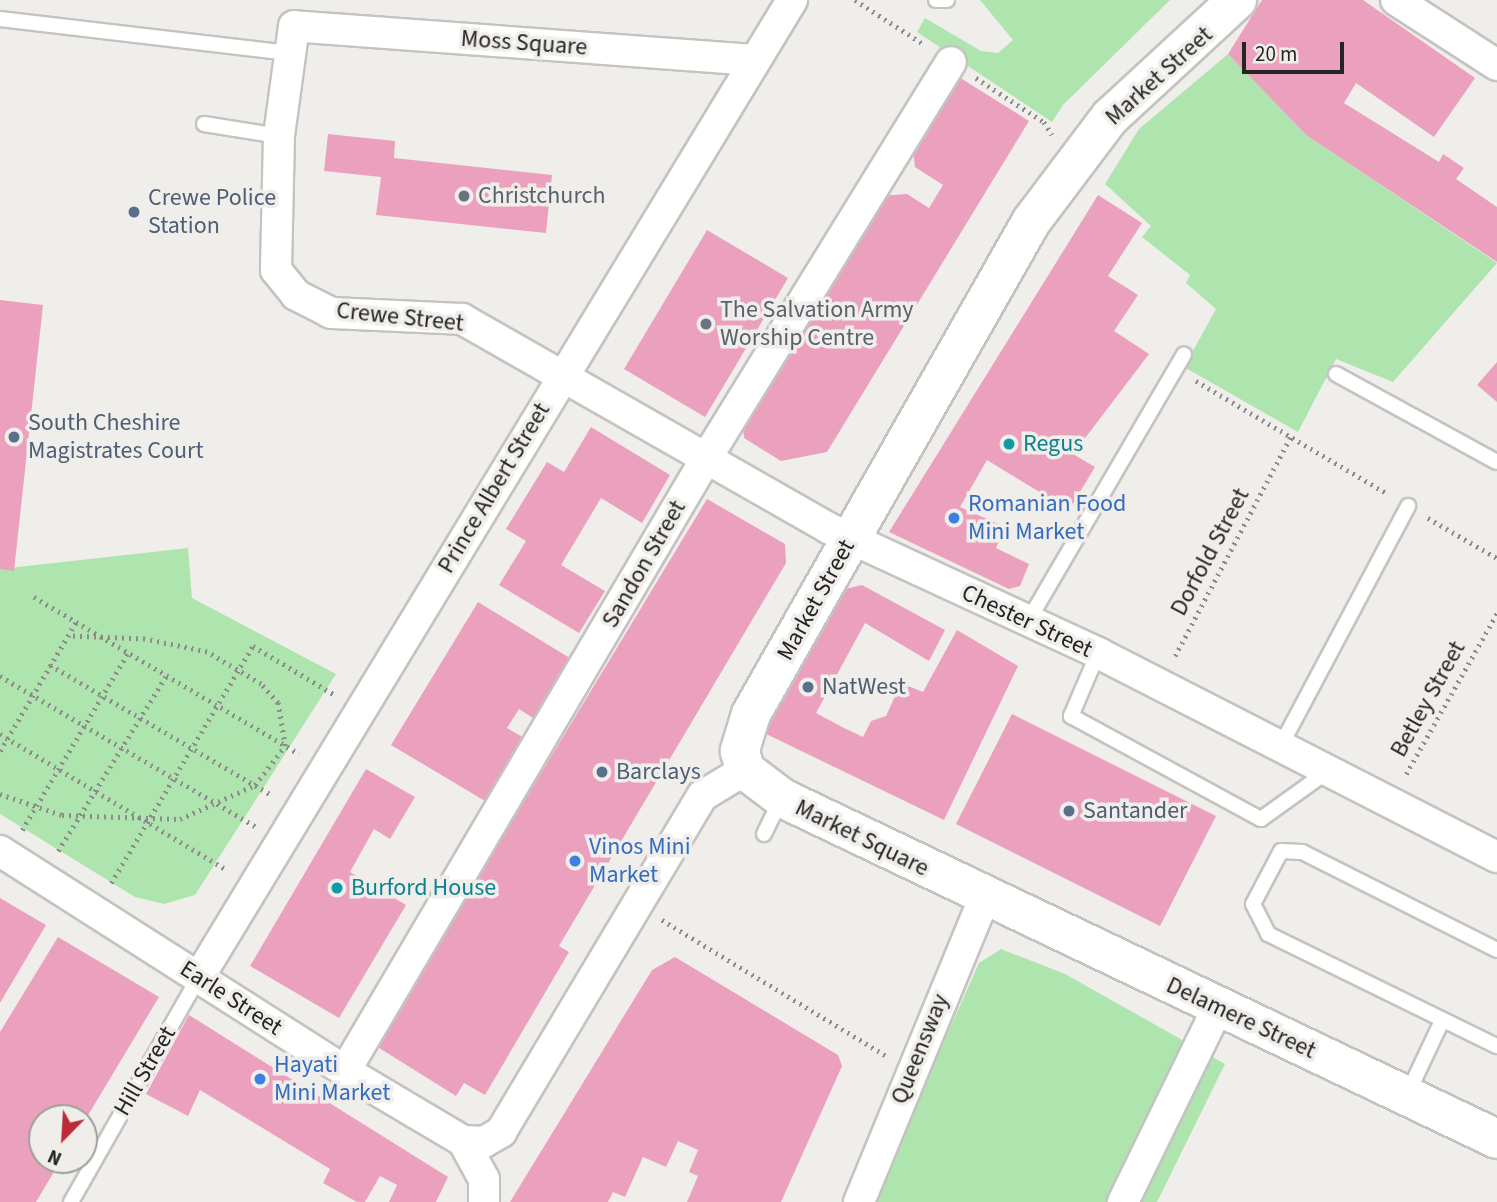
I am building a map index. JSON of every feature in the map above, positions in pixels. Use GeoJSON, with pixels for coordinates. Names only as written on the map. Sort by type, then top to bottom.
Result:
{"type":"FeatureCollection","features":[{"type":"Feature","properties":{"kind":"street","name":"Prince Albert Street"},"geometry":{"type":"LineString","coordinates":[[199,977],[561,376],[792,0]]}},
{"type":"Feature","properties":{"kind":"street","name":"Market Street"},"geometry":{"type":"LineString","coordinates":[[745,770],[742,732],[1031,222],[1082,150],[1137,90],[1208,33],[1237,0]]}},
{"type":"Feature","properties":{"kind":"street"},"geometry":{"type":"LineString","coordinates":[[1396,0],[1497,65]]}},
{"type":"Feature","properties":{"kind":"street","name":"Moss Square"},"geometry":{"type":"LineString","coordinates":[[292,39],[754,60]]}},
{"type":"Feature","properties":{"kind":"street","name":"Crewe Street"},"geometry":{"type":"LineString","coordinates":[[292,39],[279,136],[273,251],[276,270],[296,295],[331,313],[462,319],[532,354],[561,376]]}},
{"type":"Feature","properties":{"kind":"street","name":"Sandon Street"},"geometry":{"type":"LineString","coordinates":[[345,1071],[706,457],[951,62]]}},
{"type":"Feature","properties":{"kind":"street","name":"Chester Street"},"geometry":{"type":"LineString","coordinates":[[561,376],[851,537],[1026,624],[1098,653],[1497,857]]}},
{"type":"Feature","properties":{"kind":"street"},"geometry":{"type":"LineString","coordinates":[[463,1141],[484,1142],[500,1132],[702,796],[745,770]]}},
{"type":"Feature","properties":{"kind":"street","name":"Market Square"},"geometry":{"type":"LineString","coordinates":[[745,770],[782,798],[984,898]]}},
{"type":"Feature","properties":{"kind":"street","name":"Earle Street"},"geometry":{"type":"LineString","coordinates":[[4,853],[345,1071],[463,1141]]}},
{"type":"Feature","properties":{"kind":"street","name":"Delamere Street"},"geometry":{"type":"LineString","coordinates":[[984,898],[1497,1139]]}},
{"type":"Feature","properties":{"kind":"street","name":"Queensway"},"geometry":{"type":"LineString","coordinates":[[859,1202],[984,898]]}},
{"type":"Feature","properties":{"kind":"street"},"geometry":{"type":"LineString","coordinates":[[1123,1202],[1218,1007]]}},
{"type":"Feature","properties":{"kind":"street"},"geometry":{"type":"LineString","coordinates":[[463,1141],[484,1179],[484,1202]]}},
{"type":"Feature","properties":{"kind":"lane"},"geometry":{"type":"LineString","coordinates":[[936,0],[947,0]]}},
{"type":"Feature","properties":{"kind":"lane"},"geometry":{"type":"LineString","coordinates":[[0,19],[292,39]]}},
{"type":"Feature","properties":{"kind":"lane"},"geometry":{"type":"LineString","coordinates":[[204,124],[279,136]]}},
{"type":"Feature","properties":{"kind":"lane"},"geometry":{"type":"LineString","coordinates":[[1026,624],[1184,354]]}},
{"type":"Feature","properties":{"kind":"lane"},"geometry":{"type":"LineString","coordinates":[[1336,374],[1497,462]]}},
{"type":"Feature","properties":{"kind":"lane"},"geometry":{"type":"LineString","coordinates":[[1280,747],[1408,506]]}},
{"type":"Feature","properties":{"kind":"lane"},"geometry":{"type":"LineString","coordinates":[[1098,653],[1071,716],[1261,819],[1328,771]]}},
{"type":"Feature","properties":{"kind":"lane"},"geometry":{"type":"LineString","coordinates":[[764,834],[782,798]]}},
{"type":"Feature","properties":{"kind":"lane"},"geometry":{"type":"LineString","coordinates":[[1497,950],[1302,852],[1281,851],[1254,904],[1259,927],[1442,1021],[1497,1046]]}},
{"type":"Feature","properties":{"kind":"lane","name":"Hill Street"},"geometry":{"type":"LineString","coordinates":[[71,1202],[199,977]]}},
{"type":"Feature","properties":{"kind":"lane"},"geometry":{"type":"LineString","coordinates":[[1406,1096],[1442,1021]]}},
{"type":"Feature","properties":{"kind":"path"},"geometry":{"type":"LineString","coordinates":[[1177,370],[1497,558]]}},
{"type":"Feature","properties":{"kind":"path","name":"Dorfold Street"},"geometry":{"type":"LineString","coordinates":[[1159,685],[1291,436]]}},
{"type":"Feature","properties":{"kind":"path"},"geometry":{"type":"LineString","coordinates":[[34,597],[324,769]]}},
{"type":"Feature","properties":{"kind":"path","name":"Betley Street"},"geometry":{"type":"LineString","coordinates":[[1390,802],[1497,613]]}},
{"type":"Feature","properties":{"kind":"path"},"geometry":{"type":"LineString","coordinates":[[0,751],[76,622]]}},
{"type":"Feature","properties":{"kind":"path"},"geometry":{"type":"LineString","coordinates":[[0,794],[35,809],[79,817],[147,822],[218,805],[255,785],[285,746],[278,704],[239,669],[207,652],[100,637],[68,636]]}},
{"type":"Feature","properties":{"kind":"path"},"geometry":{"type":"LineString","coordinates":[[95,910],[253,646],[360,710]]}},
{"type":"Feature","properties":{"kind":"path"},"geometry":{"type":"LineString","coordinates":[[4,853],[35,809],[128,653]]}},
{"type":"Feature","properties":{"kind":"path"},"geometry":{"type":"LineString","coordinates":[[50,665],[300,811]]}},
{"type":"Feature","properties":{"kind":"path"},"geometry":{"type":"LineString","coordinates":[[0,676],[281,842]]}},
{"type":"Feature","properties":{"kind":"path"},"geometry":{"type":"LineString","coordinates":[[42,877],[166,676]]}},
{"type":"Feature","properties":{"kind":"path"},"geometry":{"type":"LineString","coordinates":[[0,734],[254,886]]}},
{"type":"Feature","properties":{"kind":"path"},"geometry":{"type":"LineString","coordinates":[[637,905],[911,1071]]}},
{"type":"Feature","properties":{"kind":"green space"},"geometry":{"type":"Polygon","coordinates":[[[980,0],[1170,0],[1063,105],[1052,122],[917,32],[925,18],[981,51],[998,53],[1013,40],[980,0]]]}},
{"type":"Feature","properties":{"kind":"green space"},"geometry":{"type":"Polygon","coordinates":[[[1228,54],[1306,135],[1497,263],[1393,382],[1336,359],[1298,432],[1184,367],[1216,309],[1186,283],[1190,275],[1142,237],[1151,226],[1105,184],[1139,129],[1228,54]]]}},
{"type":"Feature","properties":{"kind":"green space"},"geometry":{"type":"Polygon","coordinates":[[[188,548],[192,598],[336,674],[195,895],[164,904],[135,897],[0,814],[0,569],[188,548]]]}},
{"type":"Feature","properties":{"kind":"green space"},"geometry":{"type":"Polygon","coordinates":[[[1001,949],[1065,974],[1225,1064],[1157,1202],[872,1202],[979,963],[1001,949]]]}},
{"type":"Feature","properties":{"kind":"building"},"geometry":{"type":"Polygon","coordinates":[[[1262,0],[1363,0],[1475,78],[1434,137],[1356,83],[1344,103],[1439,162],[1443,154],[1464,168],[1456,179],[1497,207],[1497,262],[1306,135],[1228,54],[1262,0]]]}},
{"type":"Feature","properties":{"kind":"building"},"geometry":{"type":"Polygon","coordinates":[[[954,74],[1029,121],[827,452],[781,461],[744,438],[742,418],[878,196],[907,194],[929,208],[943,185],[915,167],[912,142],[954,74]]]}},
{"type":"Feature","properties":{"kind":"building","name":"Christchurch"},"geometry":{"type":"Polygon","coordinates":[[[328,134],[395,141],[394,158],[552,175],[546,233],[376,215],[381,177],[324,171],[328,134]]]}},
{"type":"Feature","properties":{"kind":"building"},"geometry":{"type":"Polygon","coordinates":[[[1098,195],[1142,223],[1108,276],[1138,295],[1114,331],[1149,354],[1073,454],[1095,467],[1069,510],[987,460],[960,507],[1005,527],[996,548],[1029,564],[1020,586],[1009,589],[889,532],[1098,195]]]}},
{"type":"Feature","properties":{"kind":"building","name":"The Salvation Army Worship Centre"},"geometry":{"type":"Polygon","coordinates":[[[707,230],[788,278],[705,417],[624,369],[707,230]]]}},
{"type":"Feature","properties":{"kind":"building","name":"South Cheshire Magistrates Court"},"geometry":{"type":"Polygon","coordinates":[[[0,300],[43,305],[14,571],[0,569],[0,300]]]}},
{"type":"Feature","properties":{"kind":"building"},"geometry":{"type":"Polygon","coordinates":[[[1497,362],[1497,402],[1477,385],[1497,362]]]}},
{"type":"Feature","properties":{"kind":"building"},"geometry":{"type":"Polygon","coordinates":[[[591,427],[670,475],[642,523],[601,498],[561,565],[605,591],[579,633],[499,585],[526,541],[506,529],[547,462],[564,472],[591,427]]]}},
{"type":"Feature","properties":{"kind":"building"},"geometry":{"type":"Polygon","coordinates":[[[707,499],[785,544],[786,563],[559,946],[569,952],[485,1095],[464,1083],[456,1096],[376,1046],[707,499]]]}},
{"type":"Feature","properties":{"kind":"building"},"geometry":{"type":"Polygon","coordinates":[[[862,585],[945,630],[929,661],[865,623],[816,713],[842,727],[863,737],[871,721],[886,716],[901,683],[923,692],[957,630],[1018,666],[944,820],[760,731],[841,590],[862,585]]]}},
{"type":"Feature","properties":{"kind":"building"},"geometry":{"type":"Polygon","coordinates":[[[478,602],[573,660],[536,720],[519,709],[507,728],[524,738],[485,801],[391,745],[478,602]]]}},
{"type":"Feature","properties":{"kind":"building"},"geometry":{"type":"Polygon","coordinates":[[[1012,714],[1216,816],[1160,926],[956,824],[1012,714]]]}},
{"type":"Feature","properties":{"kind":"building","name":"Burford House"},"geometry":{"type":"Polygon","coordinates":[[[366,769],[415,797],[390,839],[374,829],[350,872],[406,905],[339,1018],[250,966],[366,769]]]}},
{"type":"Feature","properties":{"kind":"building"},"geometry":{"type":"Polygon","coordinates":[[[0,898],[46,925],[0,1003],[0,898]]]}},
{"type":"Feature","properties":{"kind":"building"},"geometry":{"type":"Polygon","coordinates":[[[58,937],[159,997],[95,1104],[28,1104],[28,1174],[53,1174],[36,1202],[0,1202],[0,1032],[58,937]]]}},
{"type":"Feature","properties":{"kind":"building"},"geometry":{"type":"Polygon","coordinates":[[[675,957],[838,1055],[842,1066],[781,1202],[687,1202],[698,1176],[689,1172],[698,1150],[678,1141],[666,1167],[643,1157],[625,1197],[613,1192],[608,1202],[510,1202],[652,970],[675,957]]]}},
{"type":"Feature","properties":{"kind":"building"},"geometry":{"type":"Polygon","coordinates":[[[189,1015],[448,1177],[436,1202],[389,1202],[397,1185],[380,1176],[365,1202],[357,1202],[323,1183],[330,1169],[200,1090],[188,1116],[146,1094],[189,1015]]]}},
{"type":"Feature","properties":{"kind":"place","name":"Christchurch"},"geometry":{"type":"Point","coordinates":[464,196]}},
{"type":"Feature","properties":{"kind":"place","name":"Crewe Police Station"},"geometry":{"type":"Point","coordinates":[134,212]}},
{"type":"Feature","properties":{"kind":"place","name":"The Salvation Army Worship Centre"},"geometry":{"type":"Point","coordinates":[706,324]}},
{"type":"Feature","properties":{"kind":"place","name":"South Cheshire Magistrates Court"},"geometry":{"type":"Point","coordinates":[14,437]}},
{"type":"Feature","properties":{"kind":"place","name":"Regus"},"geometry":{"type":"Point","coordinates":[1009,444]}},
{"type":"Feature","properties":{"kind":"place","name":"Romanian Food Mini Market"},"geometry":{"type":"Point","coordinates":[954,518]}},
{"type":"Feature","properties":{"kind":"place","name":"NatWest"},"geometry":{"type":"Point","coordinates":[808,687]}},
{"type":"Feature","properties":{"kind":"place","name":"Barclays"},"geometry":{"type":"Point","coordinates":[602,772]}},
{"type":"Feature","properties":{"kind":"place","name":"Santander"},"geometry":{"type":"Point","coordinates":[1069,811]}},
{"type":"Feature","properties":{"kind":"place","name":"Vinos Mini Market"},"geometry":{"type":"Point","coordinates":[575,861]}},
{"type":"Feature","properties":{"kind":"place","name":"Burford House"},"geometry":{"type":"Point","coordinates":[337,888]}},
{"type":"Feature","properties":{"kind":"place","name":"Hayati Mini Market"},"geometry":{"type":"Point","coordinates":[260,1079]}}]}
